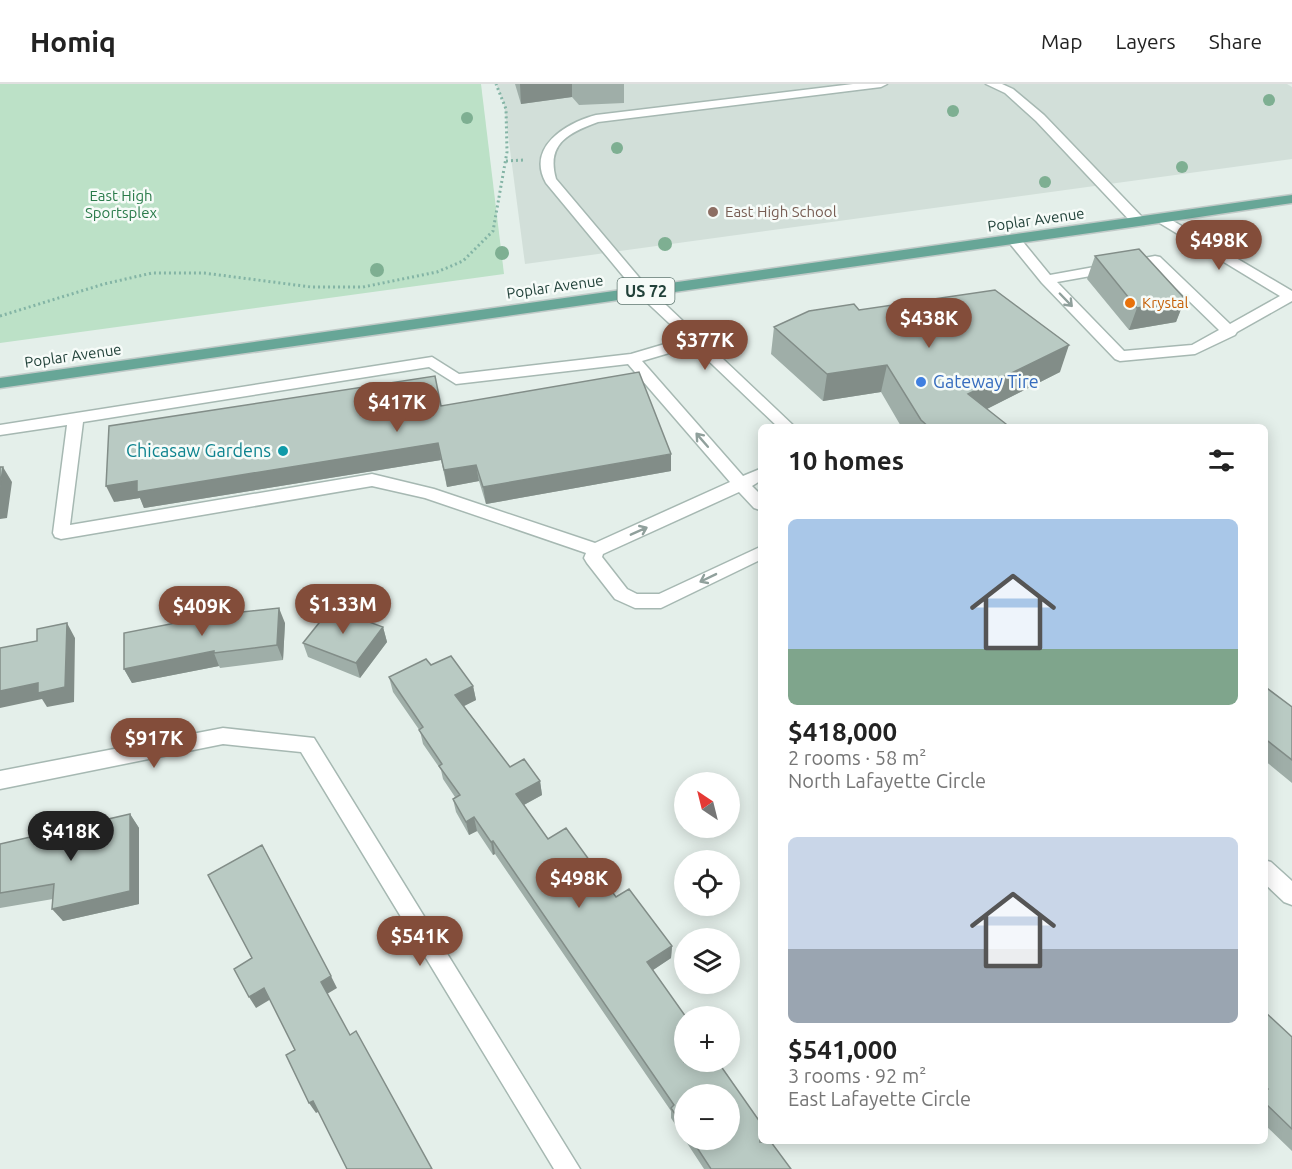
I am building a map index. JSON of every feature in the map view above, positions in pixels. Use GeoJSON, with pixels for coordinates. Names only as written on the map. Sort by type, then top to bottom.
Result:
{"type":"FeatureCollection","features":[{"type":"Feature","properties":{"kind":"main road","name":"Poplar Avenue"},"geometry":{"type":"LineString","coordinates":[[0,383],[1292,199]]}},
{"type":"Feature","properties":{"kind":"street"},"geometry":{"type":"LineString","coordinates":[[785,424],[643,291],[550,180],[545,159],[556,140],[567,131],[596,118],[881,84]]}},
{"type":"Feature","properties":{"kind":"street"},"geometry":{"type":"LineString","coordinates":[[992,84],[1009,91],[1040,118],[1139,222]]}},
{"type":"Feature","properties":{"kind":"street"},"geometry":{"type":"LineString","coordinates":[[1014,240],[1047,280],[1120,356],[1195,349],[1230,332],[1291,296],[1163,219]]}},
{"type":"Feature","properties":{"kind":"street"},"geometry":{"type":"LineString","coordinates":[[1047,280],[1155,260],[1230,332]]}},
{"type":"Feature","properties":{"kind":"street"},"geometry":{"type":"LineString","coordinates":[[0,430],[432,362],[456,379],[632,359],[695,340]]}},
{"type":"Feature","properties":{"kind":"street"},"geometry":{"type":"LineString","coordinates":[[632,359],[758,502]]}},
{"type":"Feature","properties":{"kind":"street"},"geometry":{"type":"LineString","coordinates":[[76,418],[62,533],[372,480],[428,492],[496,518],[596,550],[758,476]]}},
{"type":"Feature","properties":{"kind":"street"},"geometry":{"type":"LineString","coordinates":[[596,550],[593,558],[621,594],[635,601],[661,601],[758,554]]}},
{"type":"Feature","properties":{"kind":"street"},"geometry":{"type":"LineString","coordinates":[[0,780],[224,736],[307,744],[568,1169]]}},
{"type":"Feature","properties":{"kind":"street"},"geometry":{"type":"LineString","coordinates":[[1268,873],[1292,894]]}},
{"type":"Feature","properties":{"kind":"path"},"geometry":{"type":"LineString","coordinates":[[0,316],[104,284],[152,273],[204,273],[311,287],[363,287],[437,272],[463,261],[493,231],[507,152],[506,109],[497,85]]}},
{"type":"Feature","properties":{"kind":"shaded area","name":"East High School"},"geometry":{"type":"Polygon","coordinates":[[[496,84],[1287,84],[1292,87],[1292,159],[525,264],[504,104],[496,84]]]}},
{"type":"Feature","properties":{"kind":"green space","name":"East High Sportsplex"},"geometry":{"type":"Polygon","coordinates":[[[0,84],[481,84],[504,274],[0,343],[0,84]]]}},
{"type":"Feature","properties":{"kind":"building"},"geometry":{"type":"Polygon","coordinates":[[[1139,249],[1185,299],[1137,308],[1095,256],[1139,249]]]}},
{"type":"Feature","properties":{"kind":"building","name":"Gateway Tire"},"geometry":{"type":"Polygon","coordinates":[[[995,290],[1069,345],[968,394],[1006,424],[926,424],[887,365],[827,374],[774,327],[809,311],[854,304],[859,310],[995,290]]]}},
{"type":"Feature","properties":{"kind":"building"},"geometry":{"type":"Polygon","coordinates":[[[639,372],[671,454],[483,487],[476,465],[444,470],[438,443],[137,492],[137,481],[106,486],[109,426],[435,376],[441,406],[639,372]]]}},
{"type":"Feature","properties":{"kind":"building"},"geometry":{"type":"Polygon","coordinates":[[[0,467],[3,467],[0,487],[0,467]]]}},
{"type":"Feature","properties":{"kind":"building"},"geometry":{"type":"Polygon","coordinates":[[[279,608],[277,645],[214,653],[214,651],[124,669],[124,633],[242,610],[242,612],[279,608]]]}},
{"type":"Feature","properties":{"kind":"building"},"geometry":{"type":"Polygon","coordinates":[[[331,608],[383,627],[356,663],[303,643],[331,608]]]}},
{"type":"Feature","properties":{"kind":"building"},"geometry":{"type":"Polygon","coordinates":[[[67,623],[65,687],[38,693],[38,683],[0,691],[0,648],[37,641],[37,629],[67,623]]]}},
{"type":"Feature","properties":{"kind":"building"},"geometry":{"type":"Polygon","coordinates":[[[451,656],[473,686],[455,695],[510,767],[524,759],[540,781],[516,794],[548,839],[566,828],[616,897],[629,889],[672,946],[647,962],[678,1006],[674,1006],[674,1072],[725,1072],[733,1084],[674,1084],[674,1105],[493,841],[491,842],[474,817],[466,822],[453,799],[460,795],[439,766],[442,764],[419,730],[423,727],[389,677],[426,659],[431,665],[451,656]]]}},
{"type":"Feature","properties":{"kind":"building"},"geometry":{"type":"Polygon","coordinates":[[[1268,689],[1292,707],[1292,760],[1268,741],[1268,689]]]}},
{"type":"Feature","properties":{"kind":"building"},"geometry":{"type":"Polygon","coordinates":[[[130,814],[130,891],[52,909],[54,884],[0,893],[0,844],[130,814]]]}},
{"type":"Feature","properties":{"kind":"building"},"geometry":{"type":"Polygon","coordinates":[[[262,845],[331,976],[321,982],[350,1035],[356,1031],[432,1169],[347,1169],[313,1101],[309,1103],[286,1055],[295,1050],[264,988],[249,997],[234,969],[252,958],[208,875],[262,845]]]}},
{"type":"Feature","properties":{"kind":"building"},"geometry":{"type":"Polygon","coordinates":[[[1268,1015],[1292,1037],[1292,1129],[1268,1106],[1268,1015]]]}},
{"type":"Feature","properties":{"kind":"building"},"geometry":{"type":"Polygon","coordinates":[[[740,1093],[758,1119],[758,1144],[772,1144],[791,1169],[711,1169],[699,1150],[740,1150],[740,1093]]]}},
{"type":"Feature","properties":{"kind":"place","name":"East High School"},"geometry":{"type":"Point","coordinates":[713,212]}},
{"type":"Feature","properties":{"kind":"place","name":"Krystal"},"geometry":{"type":"Point","coordinates":[1130,303]}},
{"type":"Feature","properties":{"kind":"place","name":"Gateway Tire"},"geometry":{"type":"Point","coordinates":[921,382]}},
{"type":"Feature","properties":{"kind":"place","name":"Chicasaw Gardens"},"geometry":{"type":"Point","coordinates":[283,451]}}]}
